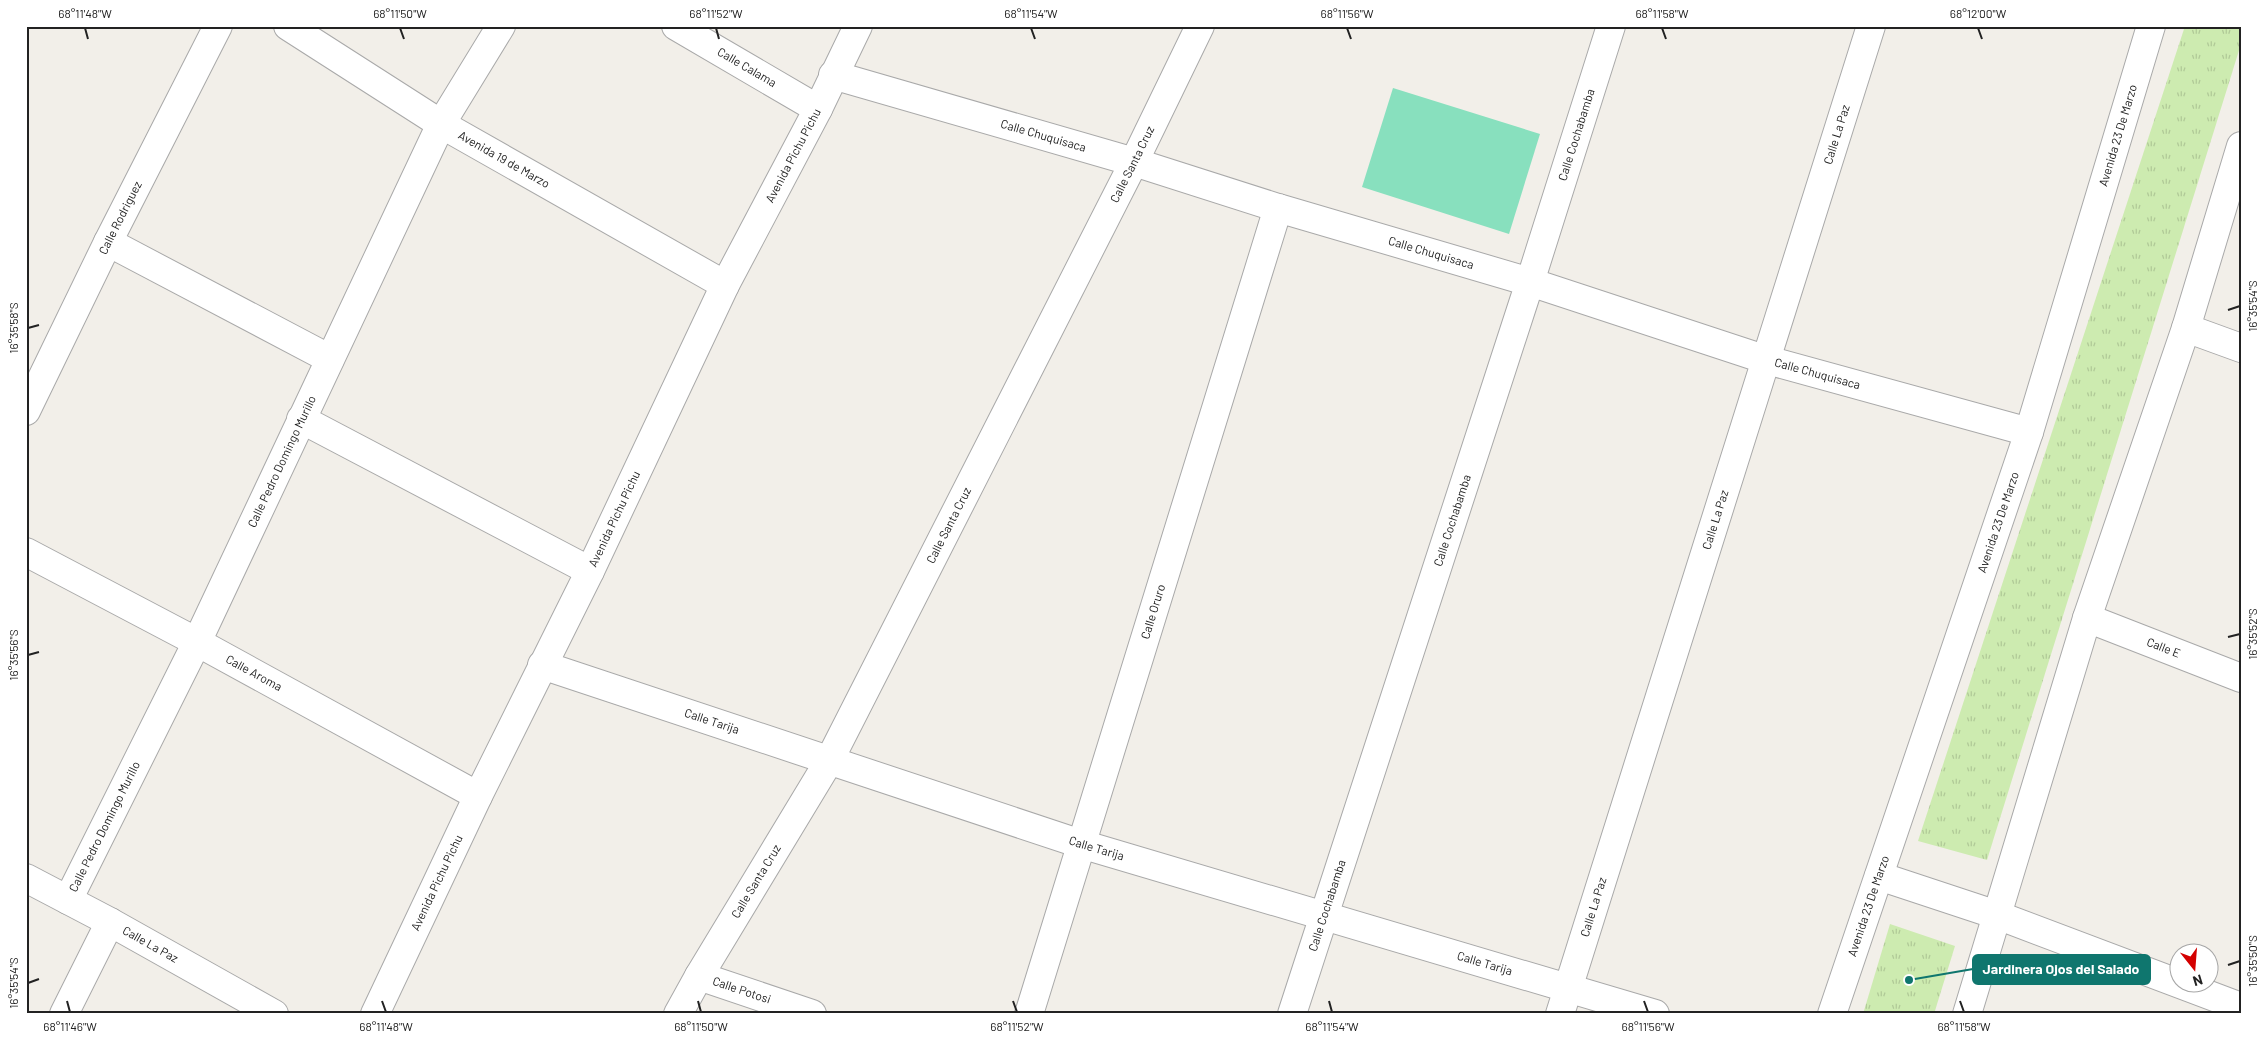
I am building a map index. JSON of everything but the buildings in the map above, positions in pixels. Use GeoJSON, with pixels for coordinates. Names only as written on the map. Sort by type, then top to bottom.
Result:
{"type":"FeatureCollection","features":[{"type":"Feature","properties":{"kind":"street","name":"Calle Rodriguez"},"geometry":{"type":"LineString","coordinates":[[26,411],[108,242],[218,26]]}},
{"type":"Feature","properties":{"kind":"street","name":"Avenida 19 de Marzo"},"geometry":{"type":"LineString","coordinates":[[288,26],[440,124],[725,286]]}},
{"type":"Feature","properties":{"kind":"street","name":"Calle Pedro Domingo Murillo"},"geometry":{"type":"LineString","coordinates":[[68,900],[197,642],[440,124],[501,26]]}},
{"type":"Feature","properties":{"kind":"street","name":"Calle Calama"},"geometry":{"type":"LineString","coordinates":[[676,26],[818,109]]}},
{"type":"Feature","properties":{"kind":"street","name":"Avenida Pichu Pichu"},"geometry":{"type":"LineString","coordinates":[[375,1014],[478,796],[590,571],[725,286],[818,109],[858,26]]}},
{"type":"Feature","properties":{"kind":"street","name":"Calle Santa Cruz"},"geometry":{"type":"LineString","coordinates":[[678,1014],[698,976],[829,761],[1134,162],[1200,26]]}},
{"type":"Feature","properties":{"kind":"street","name":"Calle Cochabamba"},"geometry":{"type":"LineString","coordinates":[[1292,1014],[1530,282],[1611,26]]}},
{"type":"Feature","properties":{"kind":"street","name":"Calle La Paz"},"geometry":{"type":"LineString","coordinates":[[1560,1014],[1871,26]]}},
{"type":"Feature","properties":{"kind":"street","name":"Avenida 23 De Marzo"},"geometry":{"type":"LineString","coordinates":[[1832,1014],[2029,432],[2151,26]]}},
{"type":"Feature","properties":{"kind":"street","name":"Calle Chuquisaca"},"geometry":{"type":"LineString","coordinates":[[833,75],[1134,162],[1278,208],[1530,282],[1767,360],[2029,432]]}},
{"type":"Feature","properties":{"kind":"street"},"geometry":{"type":"LineString","coordinates":[[1967,1014],[2086,618],[2186,328],[2241,146]]}},
{"type":"Feature","properties":{"kind":"street","name":"Calle Oruro"},"geometry":{"type":"LineString","coordinates":[[1029,1014],[1278,208]]}},
{"type":"Feature","properties":{"kind":"street"},"geometry":{"type":"LineString","coordinates":[[108,242],[330,358]]}},
{"type":"Feature","properties":{"kind":"street"},"geometry":{"type":"LineString","coordinates":[[2186,328],[2241,348]]}},
{"type":"Feature","properties":{"kind":"street"},"geometry":{"type":"LineString","coordinates":[[301,419],[590,571]]}},
{"type":"Feature","properties":{"kind":"street","name":"Calle Aroma"},"geometry":{"type":"LineString","coordinates":[[26,552],[197,642],[478,796]]}},
{"type":"Feature","properties":{"kind":"street","name":"Calle E"},"geometry":{"type":"LineString","coordinates":[[2086,618],[2241,678]]}},
{"type":"Feature","properties":{"kind":"street","name":"Calle Tarija"},"geometry":{"type":"LineString","coordinates":[[542,665],[1081,844],[1655,1014]]}},
{"type":"Feature","properties":{"kind":"street"},"geometry":{"type":"LineString","coordinates":[[1878,876],[1997,915],[2241,1006]]}},
{"type":"Feature","properties":{"kind":"street","name":"Calle La Paz"},"geometry":{"type":"LineString","coordinates":[[26,878],[110,922],[274,1014]]}},
{"type":"Feature","properties":{"kind":"street"},"geometry":{"type":"LineString","coordinates":[[64,1014],[110,922]]}},
{"type":"Feature","properties":{"kind":"street","name":"Calle Potosi"},"geometry":{"type":"LineString","coordinates":[[698,976],[812,1014]]}},
{"type":"Feature","properties":{"kind":"green space"},"geometry":{"type":"Polygon","coordinates":[[[2185,26],[2241,26],[2241,44],[1987,860],[1918,841],[2185,26]]]}},
{"type":"Feature","properties":{"kind":"green space"},"geometry":{"type":"Polygon","coordinates":[[[1393,88],[1540,134],[1509,234],[1362,187],[1393,88]]]}},
{"type":"Feature","properties":{"kind":"green space"},"geometry":{"type":"Polygon","coordinates":[[[1890,924],[1955,946],[1934,1014],[1863,1014],[1890,924]]]}},
{"type":"Feature","properties":{"kind":"place","name":"Jardinera Ojos del Salado"},"geometry":{"type":"Point","coordinates":[1909,980]}}]}
